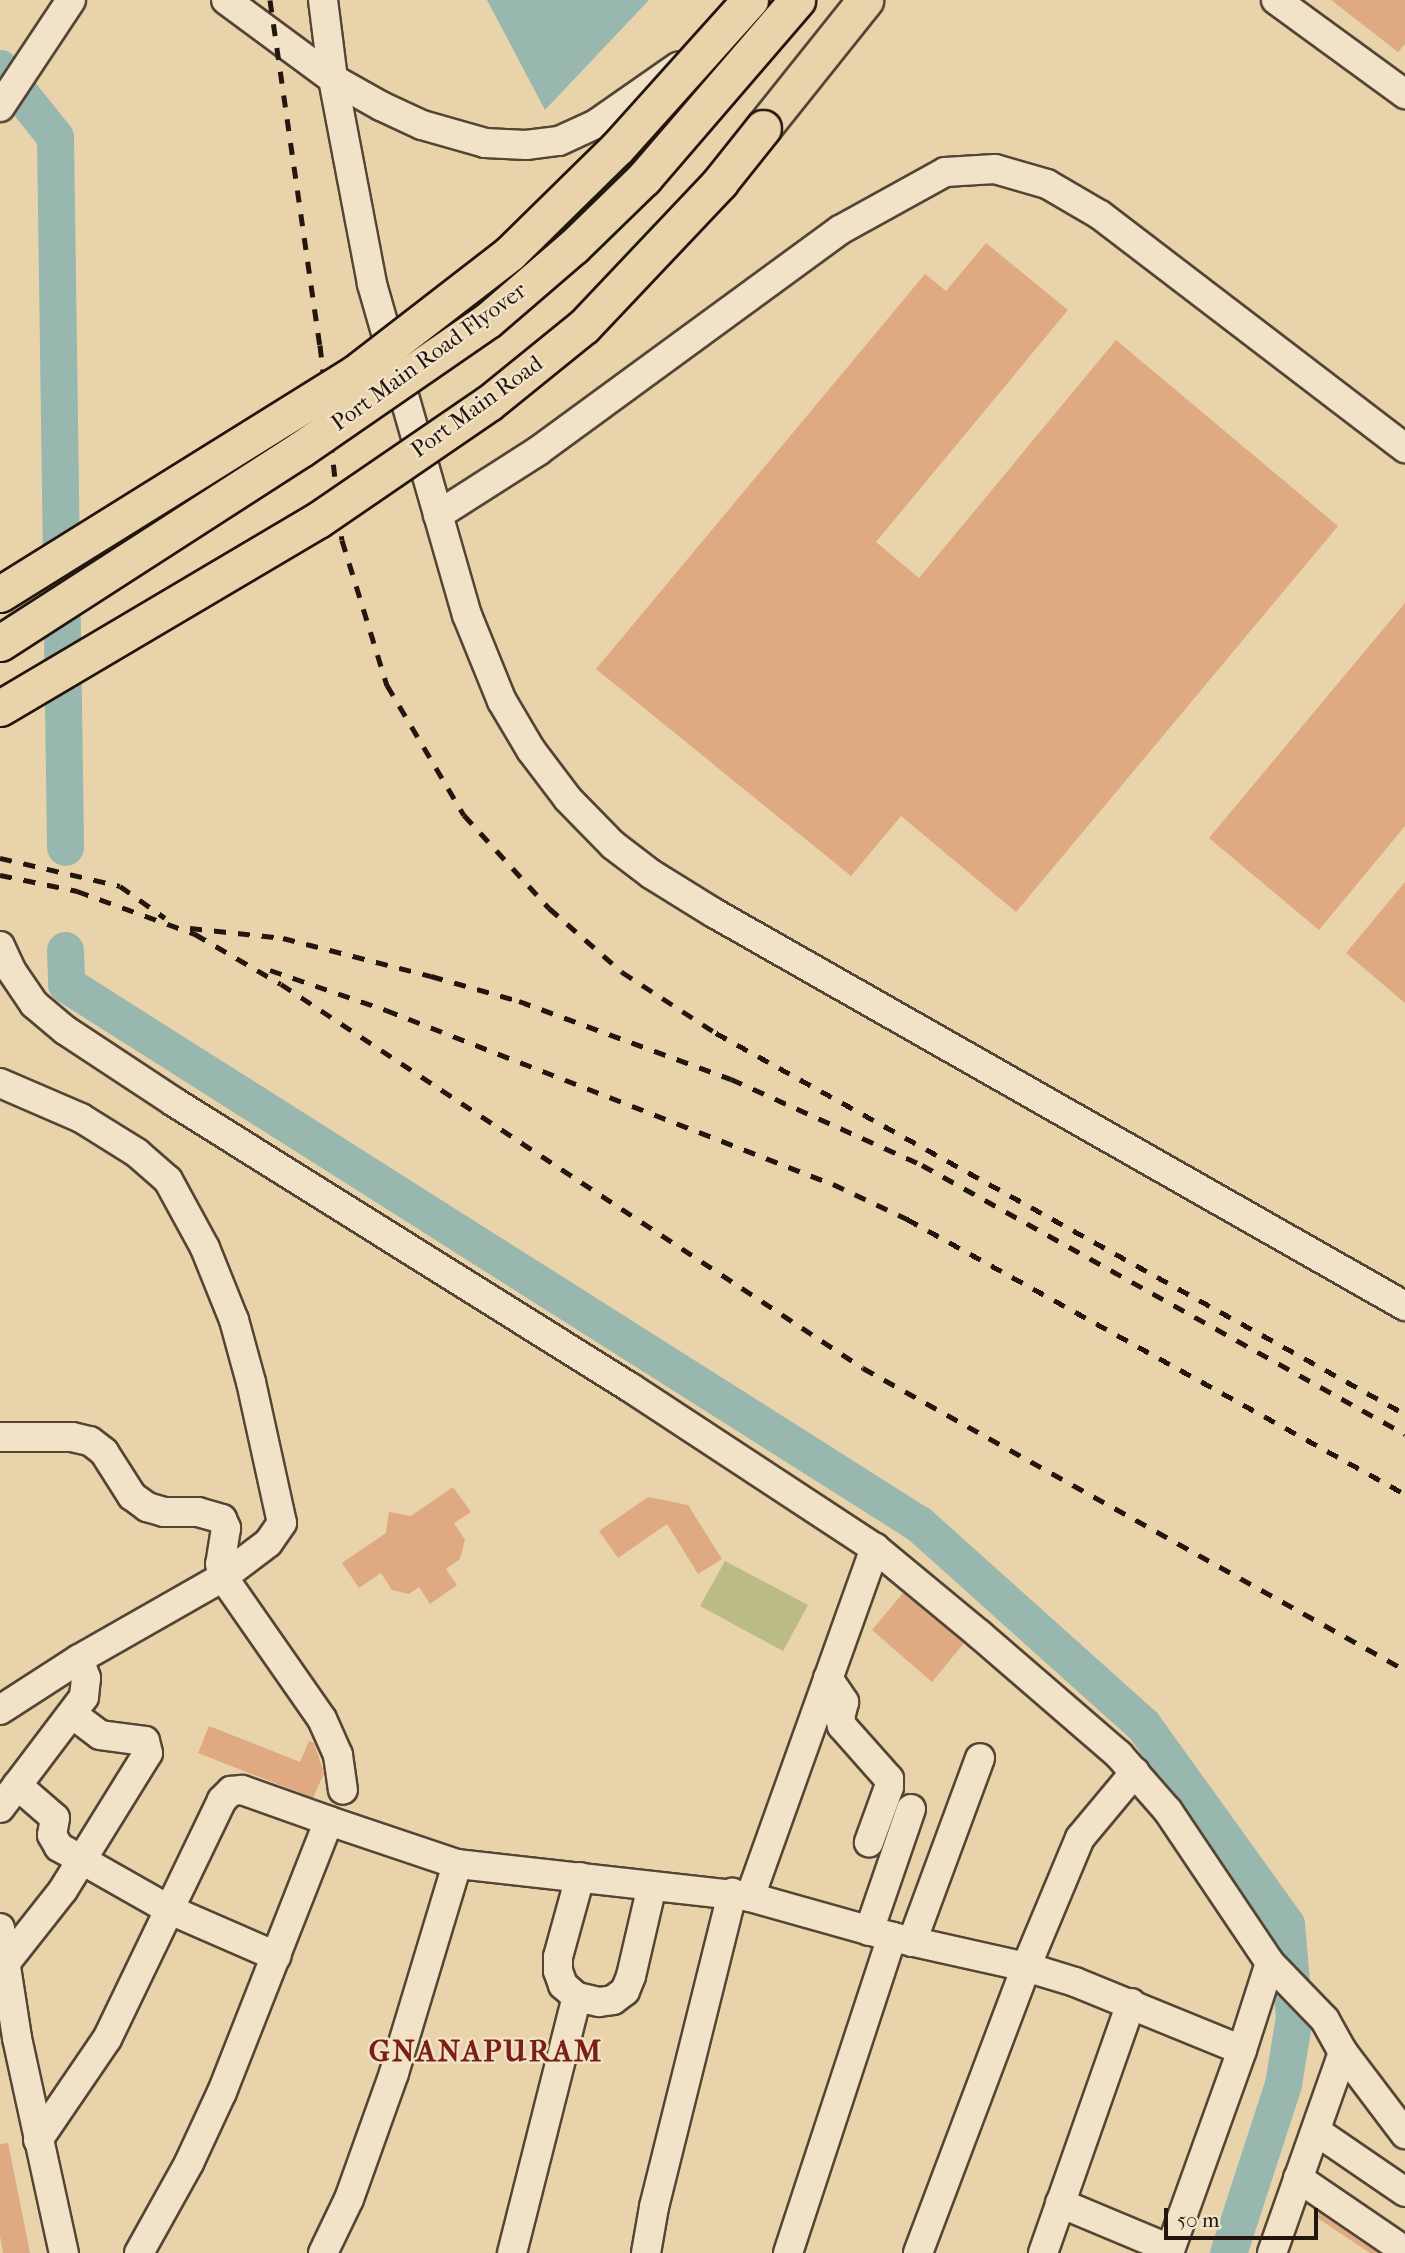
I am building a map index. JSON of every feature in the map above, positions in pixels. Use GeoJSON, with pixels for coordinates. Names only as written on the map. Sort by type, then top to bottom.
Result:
{"type":"FeatureCollection","features":[{"type":"Feature","properties":{"kind":"main road","name":"Port Main Road Flyover"},"geometry":{"type":"LineString","coordinates":[[0,594],[355,373],[510,253],[618,147],[750,0]]}},
{"type":"Feature","properties":{"kind":"main road","name":"Port Main Road Flyover"},"geometry":{"type":"LineString","coordinates":[[0,643],[301,449],[488,320],[575,246],[644,178],[795,0]]}},
{"type":"Feature","properties":{"kind":"main road","name":"Port Main Road"},"geometry":{"type":"LineString","coordinates":[[0,708],[318,520],[489,403],[583,326],[711,192],[865,0]]}},
{"type":"Feature","properties":{"kind":"street"},"geometry":{"type":"LineString","coordinates":[[0,107],[71,0]]}},
{"type":"Feature","properties":{"kind":"street"},"geometry":{"type":"LineString","coordinates":[[226,0],[333,79],[422,125],[485,143],[526,145],[559,141],[596,124],[725,35],[795,0]]}},
{"type":"Feature","properties":{"kind":"street"},"geometry":{"type":"LineString","coordinates":[[323,0],[333,79],[372,284],[467,615],[502,701],[531,750],[568,799],[613,845],[651,874],[714,913],[1405,1306]]}},
{"type":"Feature","properties":{"kind":"street"},"geometry":{"type":"LineString","coordinates":[[1276,0],[1405,94]]}},
{"type":"Feature","properties":{"kind":"street"},"geometry":{"type":"LineString","coordinates":[[438,514],[538,452],[840,230],[915,187],[945,173],[958,172],[995,170],[1047,184],[1100,215],[1405,448]]}},
{"type":"Feature","properties":{"kind":"street"},"geometry":{"type":"LineString","coordinates":[[0,946],[11,970],[34,1004],[65,1030],[174,1102],[653,1402],[875,1549],[1060,1702],[1135,1772],[1168,1811],[1276,1969],[1325,2020],[1343,2052],[1405,2134]]}},
{"type":"Feature","properties":{"kind":"street"},"geometry":{"type":"LineString","coordinates":[[0,1083],[81,1118],[153,1165],[168,1180],[223,1287],[251,1382],[282,1523],[268,1543],[223,1577],[79,1659],[0,1710]]}},
{"type":"Feature","properties":{"kind":"street"},"geometry":{"type":"LineString","coordinates":[[0,1437],[72,1437],[90,1441],[104,1452],[132,1496],[147,1507],[164,1512],[198,1512],[222,1519],[226,1528],[220,1564],[223,1577],[322,1719],[338,1755],[343,1790]]}},
{"type":"Feature","properties":{"kind":"street"},"geometry":{"type":"LineString","coordinates":[[646,2253],[654,2207],[741,1895],[828,1678],[875,1549]]}},
{"type":"Feature","properties":{"kind":"street"},"geometry":{"type":"LineString","coordinates":[[0,1808],[72,1714],[87,1688],[79,1659]]}},
{"type":"Feature","properties":{"kind":"street"},"geometry":{"type":"LineString","coordinates":[[828,1678],[844,1702],[840,1718],[842,1726],[888,1779],[889,1787],[869,1842]]}},
{"type":"Feature","properties":{"kind":"street"},"geometry":{"type":"LineString","coordinates":[[7,1961],[83,1861],[145,1759],[148,1746],[138,1738],[100,1735],[72,1714]]}},
{"type":"Feature","properties":{"kind":"street"},"geometry":{"type":"LineString","coordinates":[[788,2253],[891,1936],[980,1758]]}},
{"type":"Feature","properties":{"kind":"street"},"geometry":{"type":"LineString","coordinates":[[918,2253],[1026,1967],[1080,1838],[1135,1772]]}},
{"type":"Feature","properties":{"kind":"street"},"geometry":{"type":"LineString","coordinates":[[18,1786],[55,1818],[54,1841],[83,1861],[170,1910],[275,1956]]}},
{"type":"Feature","properties":{"kind":"street"},"geometry":{"type":"LineString","coordinates":[[38,2140],[107,2039],[222,1800],[231,1791],[242,1790],[457,1864],[741,1895],[891,1936],[1026,1967],[1131,2003],[1242,2050]]}},
{"type":"Feature","properties":{"kind":"street"},"geometry":{"type":"LineString","coordinates":[[891,1936],[911,1809]]}},
{"type":"Feature","properties":{"kind":"street"},"geometry":{"type":"LineString","coordinates":[[139,2253],[189,2163],[249,2028],[329,1821]]}},
{"type":"Feature","properties":{"kind":"street"},"geometry":{"type":"LineString","coordinates":[[323,2253],[349,2199],[394,2073],[457,1864]]}},
{"type":"Feature","properties":{"kind":"street"},"geometry":{"type":"LineString","coordinates":[[580,1877],[558,1957],[558,1971],[563,1985],[577,1997],[600,2002],[613,2000],[625,1991],[653,1886]]}},
{"type":"Feature","properties":{"kind":"street"},"geometry":{"type":"LineString","coordinates":[[0,1928],[17,2038],[64,2253]]}},
{"type":"Feature","properties":{"kind":"street"},"geometry":{"type":"LineString","coordinates":[[1060,2203],[1169,2251],[1242,2050],[1276,1969]]}},
{"type":"Feature","properties":{"kind":"street"},"geometry":{"type":"LineString","coordinates":[[512,2253],[577,1997]]}},
{"type":"Feature","properties":{"kind":"street"},"geometry":{"type":"LineString","coordinates":[[1043,2253],[1131,2003]]}},
{"type":"Feature","properties":{"kind":"street"},"geometry":{"type":"LineString","coordinates":[[1272,2253],[1343,2052]]}},
{"type":"Feature","properties":{"kind":"street"},"geometry":{"type":"LineString","coordinates":[[1315,2131],[1405,2192]]}},
{"type":"Feature","properties":{"kind":"street"},"geometry":{"type":"LineString","coordinates":[[1298,2178],[1405,2251]]}},
{"type":"Feature","properties":{"kind":"green space"},"geometry":{"type":"Polygon","coordinates":[[[725,1561],[808,1605],[783,1651],[700,1606],[725,1561]]]}},
{"type":"Feature","properties":{"kind":"water"},"geometry":{"type":"Polygon","coordinates":[[[487,0],[649,0],[545,110],[487,0]]]}},
{"type":"Feature","properties":{"kind":"building"},"geometry":{"type":"Polygon","coordinates":[[[1331,0],[1405,0],[1405,44],[1398,52],[1331,0]]]}},
{"type":"Feature","properties":{"kind":"building"},"geometry":{"type":"Polygon","coordinates":[[[986,243],[1068,310],[876,542],[919,578],[1116,340],[1338,526],[1016,912],[901,816],[851,876],[596,669],[925,274],[946,291],[986,243]]]}},
{"type":"Feature","properties":{"kind":"building"},"geometry":{"type":"Polygon","coordinates":[[[1405,603],[1405,826],[1319,930],[1209,838],[1405,603]]]}},
{"type":"Feature","properties":{"kind":"building"},"geometry":{"type":"Polygon","coordinates":[[[1405,882],[1405,1003],[1346,953],[1405,882]]]}},
{"type":"Feature","properties":{"kind":"building"},"geometry":{"type":"Polygon","coordinates":[[[453,1487],[471,1512],[454,1523],[465,1540],[460,1559],[446,1569],[457,1585],[430,1604],[419,1587],[409,1594],[392,1590],[381,1573],[359,1588],[342,1563],[386,1533],[389,1512],[411,1516],[453,1487]]]}},
{"type":"Feature","properties":{"kind":"building"},"geometry":{"type":"Polygon","coordinates":[[[648,1497],[688,1505],[722,1559],[698,1574],[667,1524],[618,1558],[599,1531],[648,1497]]]}},
{"type":"Feature","properties":{"kind":"building"},"geometry":{"type":"Polygon","coordinates":[[[903,1593],[964,1643],[932,1682],[872,1630],[903,1593]]]}},
{"type":"Feature","properties":{"kind":"building"},"geometry":{"type":"Polygon","coordinates":[[[209,1726],[300,1762],[309,1741],[314,1743],[324,1773],[313,1798],[198,1753],[209,1726]]]}},
{"type":"Feature","properties":{"kind":"building"},"geometry":{"type":"Polygon","coordinates":[[[8,2143],[30,2253],[3,2253],[0,2236],[0,2144],[8,2143]]]}},
{"type":"Feature","properties":{"kind":"building"},"geometry":{"type":"Polygon","coordinates":[[[1319,2213],[1378,2253],[1370,2253],[1316,2217],[1319,2213]]]}},
{"type":"Feature","properties":{"kind":"waterway"},"geometry":{"type":"LineString","coordinates":[[0,68],[55,137],[65,847]]}},
{"type":"Feature","properties":{"kind":"waterway"},"geometry":{"type":"LineString","coordinates":[[65,950],[66,984],[919,1524],[1143,1725],[1286,1924],[1294,2017],[1283,2084],[1228,2253]]}},
{"type":"Feature","properties":{"kind":"railway"},"geometry":{"type":"LineString","coordinates":[[270,0],[320,345],[342,540],[387,685],[464,815],[549,908],[622,972],[716,1033],[1405,1414]]}},
{"type":"Feature","properties":{"kind":"railway"},"geometry":{"type":"LineString","coordinates":[[0,858],[120,886],[165,918]]}},
{"type":"Feature","properties":{"kind":"railway"},"geometry":{"type":"LineString","coordinates":[[0,875],[77,891],[195,934],[281,984],[863,1368],[1405,1670]]}},
{"type":"Feature","properties":{"kind":"railway"},"geometry":{"type":"LineString","coordinates":[[190,928],[283,938],[431,976],[519,1001],[731,1079],[922,1165],[1405,1434]]}},
{"type":"Feature","properties":{"kind":"railway"},"geometry":{"type":"LineString","coordinates":[[270,970],[386,1010],[833,1184],[907,1219],[1405,1494]]}},
{"type":"Feature","properties":{"kind":"district","name":"GNANAPURAM"},"geometry":{"type":"Point","coordinates":[486,2052]}}]}
